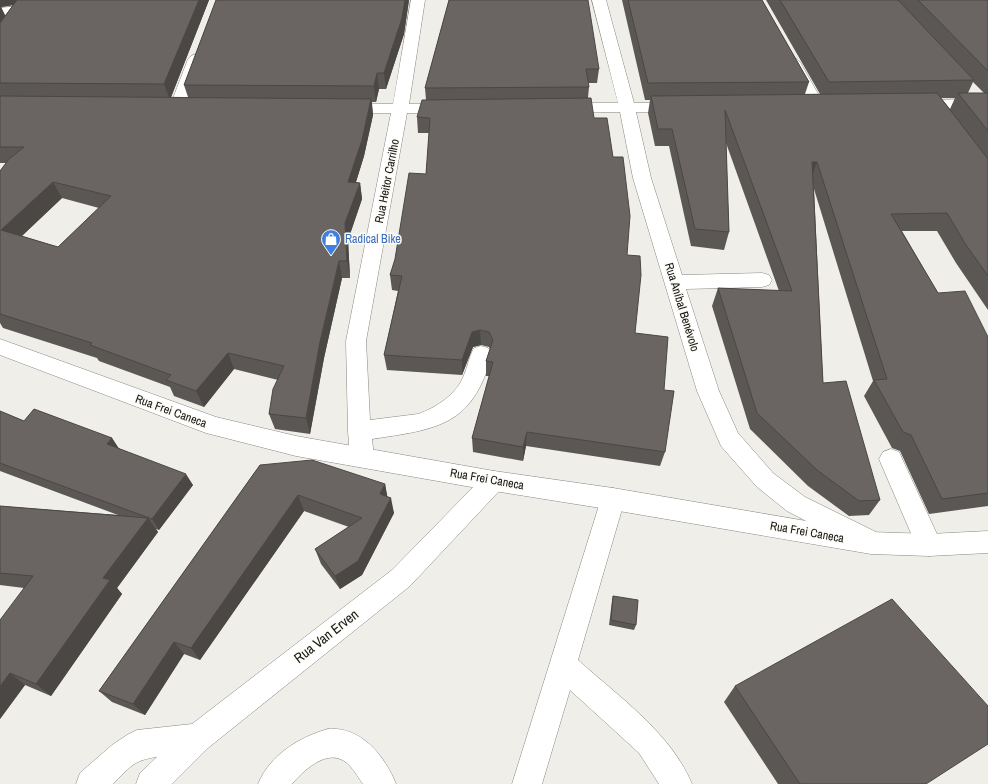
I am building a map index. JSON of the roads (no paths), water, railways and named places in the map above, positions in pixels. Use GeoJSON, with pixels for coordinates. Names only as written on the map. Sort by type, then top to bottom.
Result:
{"type":"FeatureCollection","features":[{"type":"Feature","properties":{"kind":"street","name":"Rua Heitor Carrilho"},"geometry":{"type":"LineString","coordinates":[[362,457],[359,431],[356,341],[400,109],[418,0]]}},
{"type":"Feature","properties":{"kind":"street","name":"Rua Aníbal Benévolo"},"geometry":{"type":"LineString","coordinates":[[599,0],[627,108],[642,178],[708,391],[729,439],[765,480],[796,504],[871,543]]}},
{"type":"Feature","properties":{"kind":"street"},"geometry":{"type":"LineString","coordinates":[[0,12],[23,5],[50,7]]}},
{"type":"Feature","properties":{"kind":"street"},"geometry":{"type":"LineString","coordinates":[[8,26],[23,5]]}},
{"type":"Feature","properties":{"kind":"street"},"geometry":{"type":"LineString","coordinates":[[178,107],[202,43]]}},
{"type":"Feature","properties":{"kind":"street"},"geometry":{"type":"LineString","coordinates":[[787,53],[817,106]]}},
{"type":"Feature","properties":{"kind":"street"},"geometry":{"type":"LineString","coordinates":[[903,105],[981,100]]}},
{"type":"Feature","properties":{"kind":"street"},"geometry":{"type":"LineString","coordinates":[[934,104],[947,122]]}},
{"type":"Feature","properties":{"kind":"street"},"geometry":{"type":"LineString","coordinates":[[549,108],[698,107]]}},
{"type":"Feature","properties":{"kind":"street"},"geometry":{"type":"LineString","coordinates":[[324,108],[463,109]]}},
{"type":"Feature","properties":{"kind":"street"},"geometry":{"type":"LineString","coordinates":[[674,282],[762,280]]}},
{"type":"Feature","properties":{"kind":"street","name":"Rua Frei Caneca"},"geometry":{"type":"LineString","coordinates":[[0,347],[214,426],[296,446],[494,481],[613,499],[871,543],[929,545],[988,542]]}},
{"type":"Feature","properties":{"kind":"street"},"geometry":{"type":"LineString","coordinates":[[359,431],[418,423],[433,418],[449,409],[468,390],[475,376],[481,354]]}},
{"type":"Feature","properties":{"kind":"street"},"geometry":{"type":"LineString","coordinates":[[891,459],[929,545]]}},
{"type":"Feature","properties":{"kind":"street","name":"Rua Van Erven"},"geometry":{"type":"LineString","coordinates":[[151,784],[198,738],[402,578],[494,481]]}},
{"type":"Feature","properties":{"kind":"street"},"geometry":{"type":"LineString","coordinates":[[527,784],[613,499]]}},
{"type":"Feature","properties":{"kind":"street"},"geometry":{"type":"LineString","coordinates":[[563,665],[649,743],[677,784]]}},
{"type":"Feature","properties":{"kind":"street"},"geometry":{"type":"LineString","coordinates":[[92,784],[122,755],[137,745],[198,738]]}},
{"type":"Feature","properties":{"kind":"street"},"geometry":{"type":"LineString","coordinates":[[273,784],[291,763],[322,745],[339,743],[350,748],[360,756],[381,784]]}},
{"type":"Feature","properties":{"kind":"place","name":"Radical Bike"},"geometry":{"type":"Point","coordinates":[331,256]}}]}
